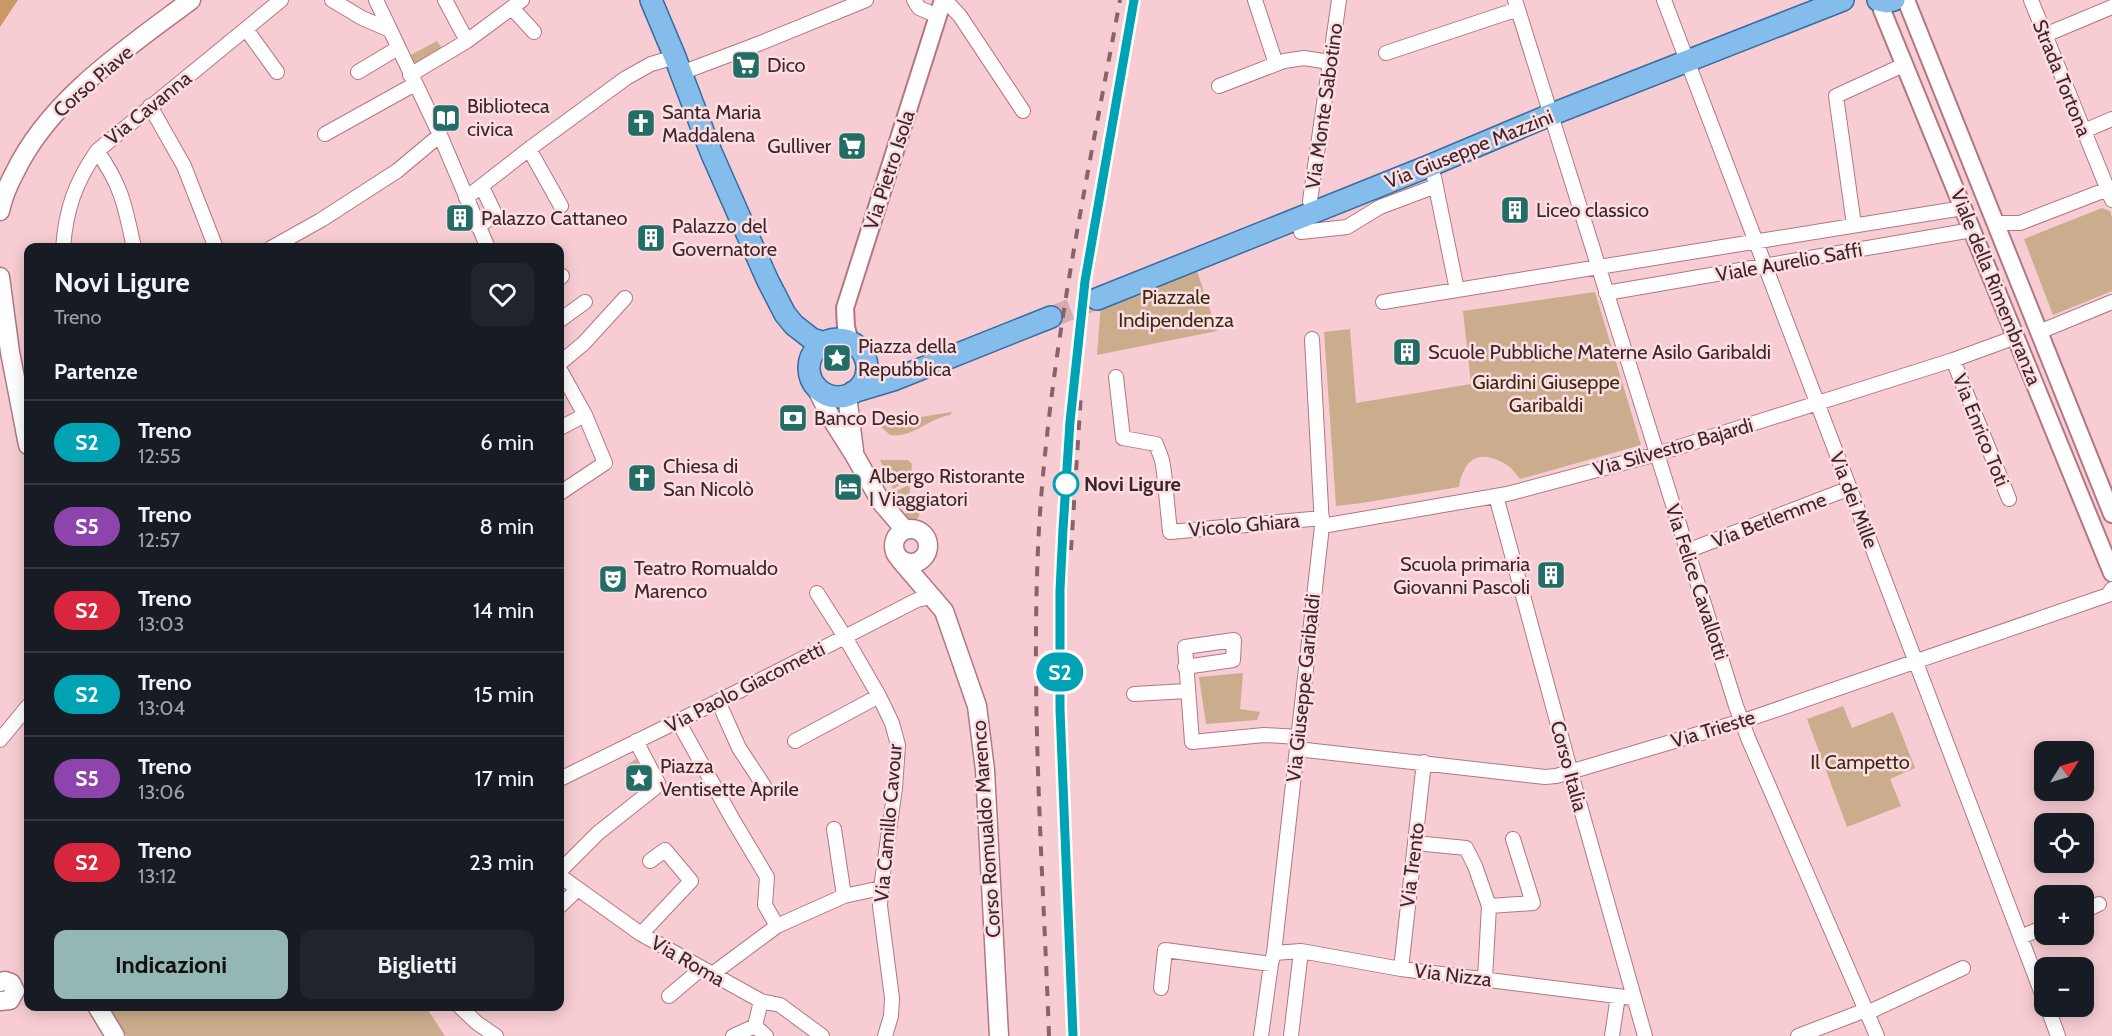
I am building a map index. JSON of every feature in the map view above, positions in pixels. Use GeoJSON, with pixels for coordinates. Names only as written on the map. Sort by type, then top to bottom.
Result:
{"type":"FeatureCollection","features":[{"type":"Feature","properties":{"kind":"main road","name":"Corso Piave"},"geometry":{"type":"LineString","coordinates":[[0,211],[2,198],[23,155],[56,110],[79,88],[191,0]]}},
{"type":"Feature","properties":{"kind":"main road"},"geometry":{"type":"LineString","coordinates":[[651,0],[711,152],[775,304],[831,418],[855,456],[899,536],[894,552],[901,561],[913,564],[924,558],[928,547],[925,536],[917,530],[899,536]]}},
{"type":"Feature","properties":{"kind":"main road","name":"Via Giuseppe Mazzini"},"geometry":{"type":"LineString","coordinates":[[1097,299],[1305,220],[1550,115],[1843,0]]}},
{"type":"Feature","properties":{"kind":"main road"},"geometry":{"type":"LineString","coordinates":[[0,277],[10,352],[24,424]]}},
{"type":"Feature","properties":{"kind":"main road"},"geometry":{"type":"LineString","coordinates":[[766,279],[785,314],[794,325],[807,335],[824,343]]}},
{"type":"Feature","properties":{"kind":"main road"},"geometry":{"type":"LineString","coordinates":[[850,394],[862,384],[866,366],[861,351],[849,342],[836,339],[824,343],[813,354],[809,368],[812,380],[818,389],[831,396],[850,394],[1051,317]]}},
{"type":"Feature","properties":{"kind":"main road"},"geometry":{"type":"LineString","coordinates":[[866,366],[883,374],[902,375]]}},
{"type":"Feature","properties":{"kind":"main road"},"geometry":{"type":"LineString","coordinates":[[850,394],[855,456]]}},
{"type":"Feature","properties":{"kind":"main road","name":"Corso Romualdo Marenco"},"geometry":{"type":"LineString","coordinates":[[924,558],[931,597]]}},
{"type":"Feature","properties":{"kind":"main road","name":"Corso Romualdo Marenco"},"geometry":{"type":"LineString","coordinates":[[901,561],[944,611],[974,695],[983,739],[999,1036]]}},
{"type":"Feature","properties":{"kind":"main road"},"geometry":{"type":"LineString","coordinates":[[100,1011],[115,1036]]}},
{"type":"Feature","properties":{"kind":"street","name":"Via Cavanna"},"geometry":{"type":"LineString","coordinates":[[64,243],[67,211],[83,172],[97,151],[281,0]]}},
{"type":"Feature","properties":{"kind":"street"},"geometry":{"type":"LineString","coordinates":[[332,0],[362,18],[390,30]]}},
{"type":"Feature","properties":{"kind":"street"},"geometry":{"type":"LineString","coordinates":[[445,0],[467,41]]}},
{"type":"Feature","properties":{"kind":"street"},"geometry":{"type":"LineString","coordinates":[[466,198],[626,78],[651,64],[678,65],[841,5],[866,0]]}},
{"type":"Feature","properties":{"kind":"street"},"geometry":{"type":"LineString","coordinates":[[914,0],[919,8],[942,5],[960,16],[1023,111]]}},
{"type":"Feature","properties":{"kind":"street"},"geometry":{"type":"LineString","coordinates":[[1255,0],[1276,64]]}},
{"type":"Feature","properties":{"kind":"street","name":"Via Monte Sabotino"},"geometry":{"type":"LineString","coordinates":[[1305,220],[1310,201],[1339,0]]}},
{"type":"Feature","properties":{"kind":"street","name":"Via dei Mille"},"geometry":{"type":"LineString","coordinates":[[1664,0],[2034,972]]}},
{"type":"Feature","properties":{"kind":"street","name":"Viale della Rimembranza"},"geometry":{"type":"LineString","coordinates":[[1885,0],[1882,10],[2111,567]]}},
{"type":"Feature","properties":{"kind":"street","name":"Viale della Rimembranza"},"geometry":{"type":"LineString","coordinates":[[1906,0],[2112,514]]}},
{"type":"Feature","properties":{"kind":"street","name":"Strada Tortona"},"geometry":{"type":"LineString","coordinates":[[2031,0],[2111,194]]}},
{"type":"Feature","properties":{"kind":"street"},"geometry":{"type":"LineString","coordinates":[[382,2],[390,30],[440,135],[486,243]]}},
{"type":"Feature","properties":{"kind":"street"},"geometry":{"type":"LineString","coordinates":[[325,134],[412,80],[517,4],[534,32]]}},
{"type":"Feature","properties":{"kind":"street","name":"Via Pietro Isola"},"geometry":{"type":"LineString","coordinates":[[849,342],[845,308],[942,5]]}},
{"type":"Feature","properties":{"kind":"street"},"geometry":{"type":"LineString","coordinates":[[1386,53],[1516,5]]}},
{"type":"Feature","properties":{"kind":"street","name":"Via Felice Cavallotti"},"geometry":{"type":"LineString","coordinates":[[1516,5],[1742,721],[1877,1036]]}},
{"type":"Feature","properties":{"kind":"street"},"geometry":{"type":"LineString","coordinates":[[2045,35],[2112,7]]}},
{"type":"Feature","properties":{"kind":"street"},"geometry":{"type":"LineString","coordinates":[[246,29],[277,72]]}},
{"type":"Feature","properties":{"kind":"street"},"geometry":{"type":"LineString","coordinates":[[358,72],[398,48]]}},
{"type":"Feature","properties":{"kind":"street"},"geometry":{"type":"LineString","coordinates":[[1220,86],[1276,64],[1304,58],[1329,62]]}},
{"type":"Feature","properties":{"kind":"street"},"geometry":{"type":"LineString","coordinates":[[1854,225],[1836,96],[1905,66]]}},
{"type":"Feature","properties":{"kind":"street"},"geometry":{"type":"LineString","coordinates":[[150,106],[184,166],[214,243]]}},
{"type":"Feature","properties":{"kind":"street"},"geometry":{"type":"LineString","coordinates":[[2084,130],[2112,119]]}},
{"type":"Feature","properties":{"kind":"street"},"geometry":{"type":"LineString","coordinates":[[280,243],[321,220],[397,171],[440,135]]}},
{"type":"Feature","properties":{"kind":"street"},"geometry":{"type":"LineString","coordinates":[[529,149],[561,206]]}},
{"type":"Feature","properties":{"kind":"street"},"geometry":{"type":"LineString","coordinates":[[97,151],[119,185],[133,243]]}},
{"type":"Feature","properties":{"kind":"street"},"geometry":{"type":"LineString","coordinates":[[1305,220],[1347,227],[1380,207],[1435,181],[1457,290]]}},
{"type":"Feature","properties":{"kind":"street"},"geometry":{"type":"LineString","coordinates":[[478,226],[495,214],[482,187]]}},
{"type":"Feature","properties":{"kind":"street"},"geometry":{"type":"LineString","coordinates":[[1973,232],[1987,232],[1996,224],[2020,223],[2111,194]]}},
{"type":"Feature","properties":{"kind":"street"},"geometry":{"type":"LineString","coordinates":[[1963,207],[1974,199],[1985,197]]}},
{"type":"Feature","properties":{"kind":"street","name":"Viale Aurelio Saffi"},"geometry":{"type":"LineString","coordinates":[[1383,302],[1963,207]]}},
{"type":"Feature","properties":{"kind":"street","name":"Viale Aurelio Saffi"},"geometry":{"type":"LineString","coordinates":[[1606,293],[1973,232]]}},
{"type":"Feature","properties":{"kind":"street"},"geometry":{"type":"LineString","coordinates":[[564,366],[625,298]]}},
{"type":"Feature","properties":{"kind":"street"},"geometry":{"type":"LineString","coordinates":[[564,317],[585,302]]}},
{"type":"Feature","properties":{"kind":"street"},"geometry":{"type":"LineString","coordinates":[[2039,332],[2112,302]]}},
{"type":"Feature","properties":{"kind":"street","name":"Via Silvestro Bajardi"},"geometry":{"type":"LineString","coordinates":[[1322,522],[1496,496],[1657,454],[1818,404],[2016,338]]}},
{"type":"Feature","properties":{"kind":"street","name":"Via Giuseppe Garibaldi"},"geometry":{"type":"LineString","coordinates":[[1261,1036],[1273,958],[1322,522],[1312,339]]}},
{"type":"Feature","properties":{"kind":"street","name":"Via Enrico Toti"},"geometry":{"type":"LineString","coordinates":[[1953,360],[2009,499]]}},
{"type":"Feature","properties":{"kind":"street"},"geometry":{"type":"LineString","coordinates":[[564,377],[585,415],[605,463],[564,490]]}},
{"type":"Feature","properties":{"kind":"street","name":"Vicolo Ghiara"},"geometry":{"type":"LineString","coordinates":[[1116,377],[1123,438],[1156,444],[1162,460],[1170,532],[1322,522]]}},
{"type":"Feature","properties":{"kind":"street"},"geometry":{"type":"LineString","coordinates":[[564,426],[585,415]]}},
{"type":"Feature","properties":{"kind":"street","name":"Via Betlemme"},"geometry":{"type":"LineString","coordinates":[[1687,551],[1850,488]]}},
{"type":"Feature","properties":{"kind":"street","name":"Corso Italia"},"geometry":{"type":"LineString","coordinates":[[1496,496],[1645,1036]]}},
{"type":"Feature","properties":{"kind":"street","name":"Via Trieste"},"geometry":{"type":"LineString","coordinates":[[1187,691],[1192,742],[1264,735],[1298,743],[1424,762],[1545,777],[1571,772],[1742,721],[2108,595],[2112,589]]}},
{"type":"Feature","properties":{"kind":"street","name":"Via Camillo Cavour"},"geometry":{"type":"LineString","coordinates":[[817,593],[879,696],[892,723],[898,745],[895,788],[880,888],[880,906],[892,998],[891,1016],[885,1036]]}},
{"type":"Feature","properties":{"kind":"street","name":"Via Paolo Giacometti"},"geometry":{"type":"LineString","coordinates":[[564,777],[917,600],[931,597]]}},
{"type":"Feature","properties":{"kind":"street"},"geometry":{"type":"LineString","coordinates":[[1134,694],[1187,691],[1185,667]]}},
{"type":"Feature","properties":{"kind":"street"},"geometry":{"type":"LineString","coordinates":[[795,741],[879,696]]}},
{"type":"Feature","properties":{"kind":"street"},"geometry":{"type":"LineString","coordinates":[[718,701],[739,748],[764,786]]}},
{"type":"Feature","properties":{"kind":"street"},"geometry":{"type":"LineString","coordinates":[[0,740],[24,711]]}},
{"type":"Feature","properties":{"kind":"street"},"geometry":{"type":"LineString","coordinates":[[678,721],[767,877],[765,905],[777,926]]}},
{"type":"Feature","properties":{"kind":"street"},"geometry":{"type":"LineString","coordinates":[[564,870],[595,837],[656,787],[658,783],[636,741]]}},
{"type":"Feature","properties":{"kind":"street","name":"Via Trento"},"geometry":{"type":"LineString","coordinates":[[1401,969],[1424,762]]}},
{"type":"Feature","properties":{"kind":"street"},"geometry":{"type":"LineString","coordinates":[[834,829],[843,896]]}},
{"type":"Feature","properties":{"kind":"street"},"geometry":{"type":"LineString","coordinates":[[1489,906],[1533,903],[1513,839]]}},
{"type":"Feature","properties":{"kind":"street"},"geometry":{"type":"LineString","coordinates":[[1415,843],[1466,848],[1489,906],[1485,979]]}},
{"type":"Feature","properties":{"kind":"street"},"geometry":{"type":"LineString","coordinates":[[641,934],[691,881],[665,850],[650,861]]}},
{"type":"Feature","properties":{"kind":"street","name":"Via Roma"},"geometry":{"type":"LineString","coordinates":[[564,877],[641,934],[761,1002],[780,1005],[822,1036]]}},
{"type":"Feature","properties":{"kind":"street"},"geometry":{"type":"LineString","coordinates":[[669,996],[777,926],[843,896],[880,888]]}},
{"type":"Feature","properties":{"kind":"street"},"geometry":{"type":"LineString","coordinates":[[564,902],[578,889]]}},
{"type":"Feature","properties":{"kind":"street"},"geometry":{"type":"LineString","coordinates":[[2094,906],[2100,904]]}},
{"type":"Feature","properties":{"kind":"street"},"geometry":{"type":"LineString","coordinates":[[2021,937],[2034,931]]}},
{"type":"Feature","properties":{"kind":"street","name":"Via Nizza"},"geometry":{"type":"LineString","coordinates":[[1161,988],[1165,950],[1273,958],[1301,951],[1401,969],[1633,998]]}},
{"type":"Feature","properties":{"kind":"street"},"geometry":{"type":"LineString","coordinates":[[1291,1036],[1301,951]]}},
{"type":"Feature","properties":{"kind":"street"},"geometry":{"type":"LineString","coordinates":[[1798,1036],[1867,1011],[1963,968]]}},
{"type":"Feature","properties":{"kind":"street"},"geometry":{"type":"LineString","coordinates":[[1612,1036],[1618,996]]}},
{"type":"Feature","properties":{"kind":"street"},"geometry":{"type":"LineString","coordinates":[[755,1026],[761,1002]]}},
{"type":"Feature","properties":{"kind":"street"},"geometry":{"type":"LineString","coordinates":[[471,1011],[496,1036]]}},
{"type":"Feature","properties":{"kind":"street"},"geometry":{"type":"LineString","coordinates":[[2051,1017],[2058,1036]]}},
{"type":"Feature","properties":{"kind":"street"},"geometry":{"type":"LineString","coordinates":[[734,1036],[755,1026]]}},
{"type":"Feature","properties":{"kind":"street"},"geometry":{"type":"LineString","coordinates":[[755,1026],[766,1036]]}},
{"type":"Feature","properties":{"kind":"green space"},"geometry":{"type":"Polygon","coordinates":[[[437,41],[443,50],[415,67],[409,56],[437,41]]]}},
{"type":"Feature","properties":{"kind":"green space"},"geometry":{"type":"Polygon","coordinates":[[[2102,208],[2110,211],[2112,217],[2112,291],[2053,315],[2024,239],[2102,208]]]}},
{"type":"Feature","properties":{"kind":"green space","name":"Piazzale Indipendenza"},"geometry":{"type":"Polygon","coordinates":[[[1196,268],[1217,331],[1097,355],[1101,303],[1196,268]]]}},
{"type":"Feature","properties":{"kind":"green space","name":"Giardini Giuseppe Garibaldi"},"geometry":{"type":"Polygon","coordinates":[[[1595,292],[1641,445],[1520,479],[1507,465],[1489,457],[1481,457],[1469,463],[1461,477],[1459,487],[1336,506],[1324,332],[1350,329],[1356,403],[1471,384],[1463,311],[1595,292]]]}},
{"type":"Feature","properties":{"kind":"green space"},"geometry":{"type":"Polygon","coordinates":[[[952,412],[950,415],[906,434],[890,435],[881,427],[880,419],[888,418],[889,422],[952,412]]]}},
{"type":"Feature","properties":{"kind":"green space"},"geometry":{"type":"Polygon","coordinates":[[[880,460],[908,460],[912,464],[911,478],[893,489],[880,460]]]}},
{"type":"Feature","properties":{"kind":"green space"},"geometry":{"type":"Polygon","coordinates":[[[907,486],[910,487],[909,507],[904,510],[894,492],[907,486]]]}},
{"type":"Feature","properties":{"kind":"green space"},"geometry":{"type":"Polygon","coordinates":[[[922,507],[918,518],[911,523],[902,515],[922,507]]]}},
{"type":"Feature","properties":{"kind":"green space"},"geometry":{"type":"Polygon","coordinates":[[[1243,673],[1240,709],[1260,712],[1257,720],[1206,724],[1199,677],[1243,673]]]}},
{"type":"Feature","properties":{"kind":"green space","name":"Il Campetto"},"geometry":{"type":"Polygon","coordinates":[[[1843,706],[1852,728],[1893,712],[1915,768],[1890,779],[1901,806],[1847,827],[1807,719],[1843,706]]]}},
{"type":"Feature","properties":{"kind":"green space"},"geometry":{"type":"Polygon","coordinates":[[[636,759],[644,772],[633,779],[625,766],[636,759]]]}},
{"type":"Feature","properties":{"kind":"green space"},"geometry":{"type":"Polygon","coordinates":[[[111,1011],[429,1011],[445,1036],[127,1036],[111,1011]]]}},
{"type":"Feature","properties":{"kind":"shaded area"},"geometry":{"type":"Polygon","coordinates":[[[0,0],[18,0],[0,27],[0,0]]]}},
{"type":"Feature","properties":{"kind":"tunnel"},"geometry":{"type":"LineString","coordinates":[[1051,317],[1097,299]]}},
{"type":"Feature","properties":{"kind":"railway"},"geometry":{"type":"LineString","coordinates":[[1049,1036],[1037,718],[1039,528],[1044,461],[1061,329],[1120,0]]}},
{"type":"Feature","properties":{"kind":"railway"},"geometry":{"type":"LineString","coordinates":[[1073,1036],[1060,709],[1060,590],[1063,529],[1070,422],[1085,281],[1134,0]]}},
{"type":"Feature","properties":{"kind":"railway"},"geometry":{"type":"LineString","coordinates":[[1071,550],[1081,394]]}},
{"type":"Feature","properties":{"kind":"train","name":"S2"},"geometry":{"type":"LineString","coordinates":[[1073,1036],[1060,709],[1060,590],[1063,529],[1070,422],[1085,281],[1134,0]]}},
{"type":"Feature","properties":{"kind":"place","name":"Dico"},"geometry":{"type":"Point","coordinates":[746,65]}},
{"type":"Feature","properties":{"kind":"place","name":"Biblioteca civica"},"geometry":{"type":"Point","coordinates":[446,118]}},
{"type":"Feature","properties":{"kind":"place","name":"Santa Maria Maddalena"},"geometry":{"type":"Point","coordinates":[641,123]}},
{"type":"Feature","properties":{"kind":"place","name":"Gulliver"},"geometry":{"type":"Point","coordinates":[852,146]}},
{"type":"Feature","properties":{"kind":"place","name":"Liceo classico"},"geometry":{"type":"Point","coordinates":[1515,210]}},
{"type":"Feature","properties":{"kind":"place","name":"Palazzo Cattaneo"},"geometry":{"type":"Point","coordinates":[460,218]}},
{"type":"Feature","properties":{"kind":"place","name":"Palazzo del Governatore"},"geometry":{"type":"Point","coordinates":[651,238]}},
{"type":"Feature","properties":{"kind":"place","name":"Scuole Pubbliche Materne Asilo Garibaldi"},"geometry":{"type":"Point","coordinates":[1407,352]}},
{"type":"Feature","properties":{"kind":"place","name":"Piazza della Repubblica"},"geometry":{"type":"Point","coordinates":[837,358]}},
{"type":"Feature","properties":{"kind":"place","name":"Banco Desio"},"geometry":{"type":"Point","coordinates":[793,418]}},
{"type":"Feature","properties":{"kind":"place","name":"Chiesa di San Nicolò"},"geometry":{"type":"Point","coordinates":[642,478]}},
{"type":"Feature","properties":{"kind":"place","name":"Novi Ligure"},"geometry":{"type":"Point","coordinates":[1066,484]}},
{"type":"Feature","properties":{"kind":"place","name":"Albergo Ristorante I Viaggiatori"},"geometry":{"type":"Point","coordinates":[848,487]}},
{"type":"Feature","properties":{"kind":"place","name":"Scuola primaria Giovanni Pascoli"},"geometry":{"type":"Point","coordinates":[1551,575]}},
{"type":"Feature","properties":{"kind":"place","name":"Teatro Romualdo Marenco"},"geometry":{"type":"Point","coordinates":[613,579]}},
{"type":"Feature","properties":{"kind":"place","name":"Piazza Ventisette Aprile"},"geometry":{"type":"Point","coordinates":[639,778]}}]}
